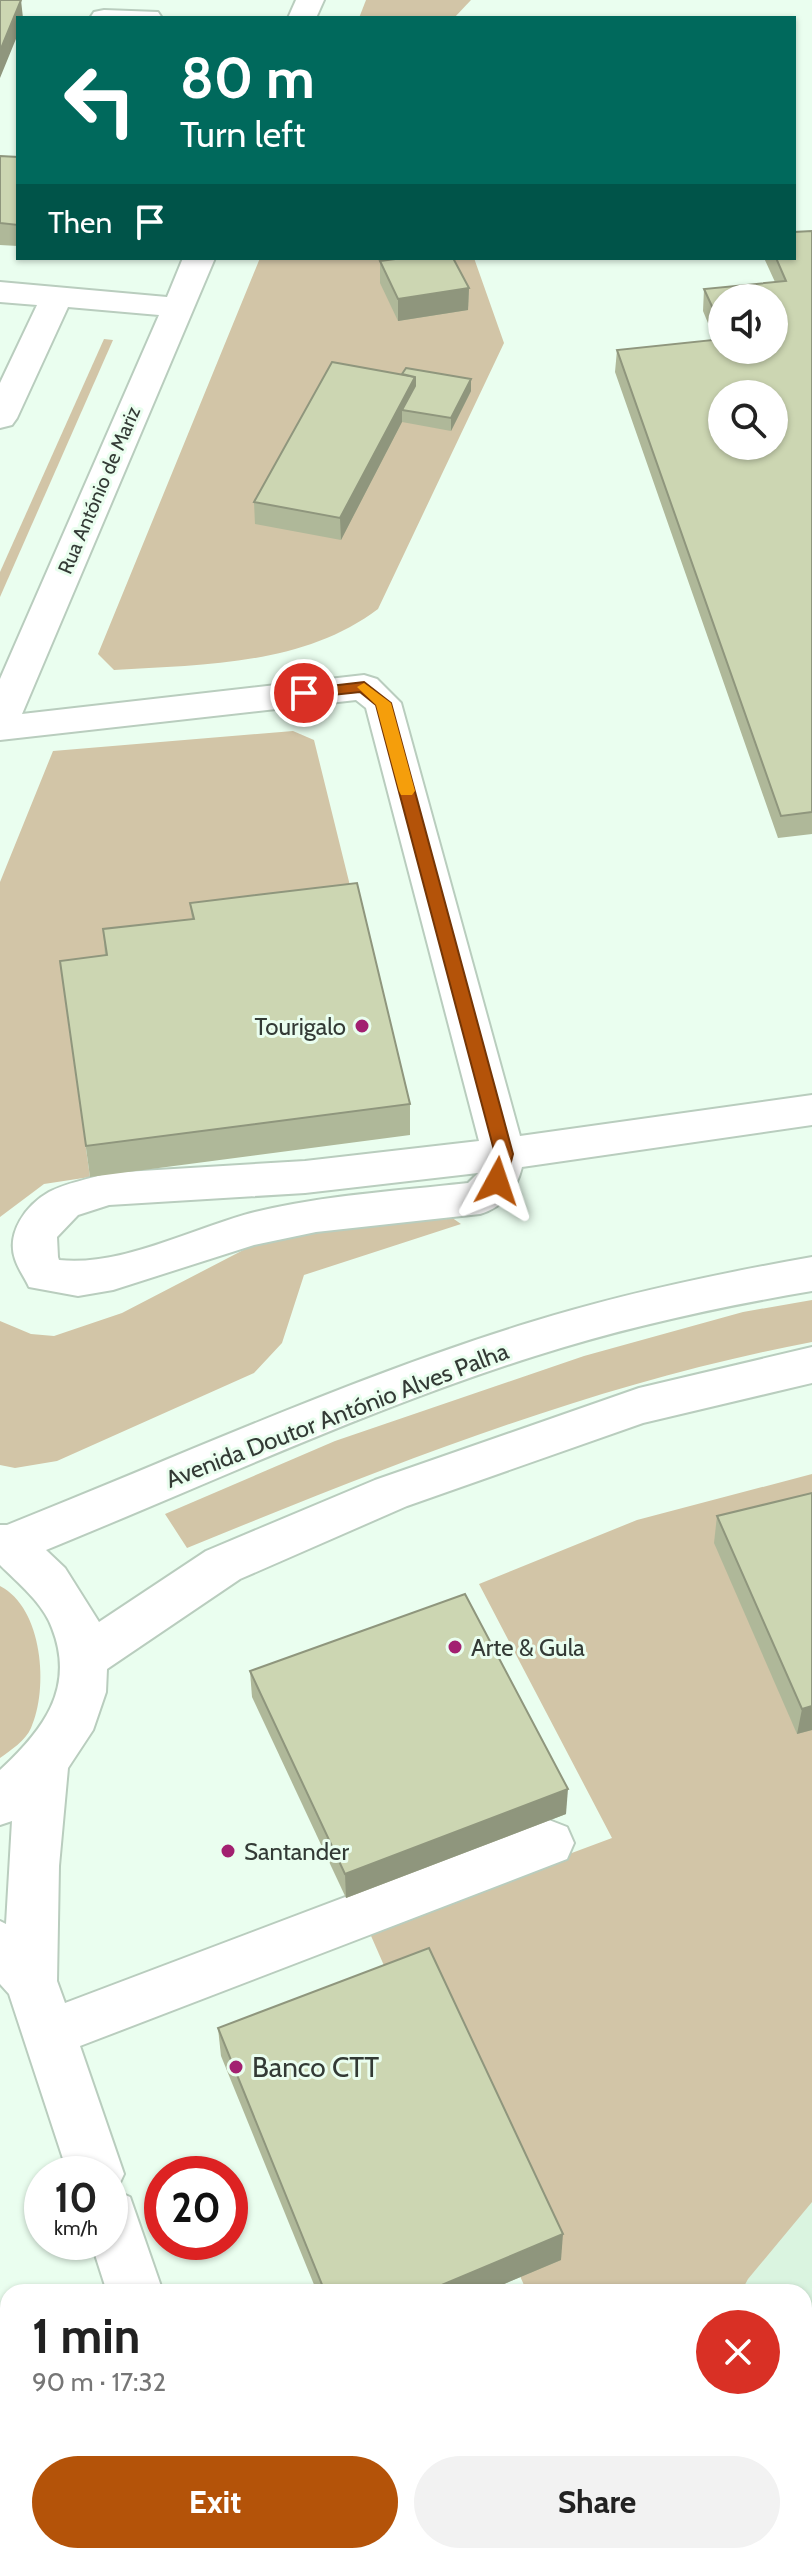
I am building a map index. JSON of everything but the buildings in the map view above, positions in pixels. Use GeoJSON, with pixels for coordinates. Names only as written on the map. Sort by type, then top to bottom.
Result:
{"type":"FeatureCollection","features":[{"type":"Feature","properties":{"kind":"street","name":"Rua António de Mariz"},"geometry":{"type":"LineString","coordinates":[[0,722],[198,260]]}},
{"type":"Feature","properties":{"kind":"street"},"geometry":{"type":"LineString","coordinates":[[0,292],[177,307]]}},
{"type":"Feature","properties":{"kind":"street"},"geometry":{"type":"LineString","coordinates":[[0,418],[57,296]]}},
{"type":"Feature","properties":{"kind":"street"},"geometry":{"type":"LineString","coordinates":[[0,728],[364,687],[383,703],[504,1154],[497,1181],[480,1198],[316,1216],[254,1229],[113,1273],[78,1279],[45,1275],[36,1257],[35,1232],[63,1204],[108,1189],[305,1177],[504,1154],[812,1110]]}},
{"type":"Feature","properties":{"kind":"street","name":"Avenida Doutor António Alves Palha"},"geometry":{"type":"LineString","coordinates":[[5,1544],[415,1380],[604,1318],[749,1284],[812,1274]]}},
{"type":"Feature","properties":{"kind":"street"},"geometry":{"type":"LineString","coordinates":[[83,1659],[223,1565],[391,1493],[639,1406],[812,1365]]}},
{"type":"Feature","properties":{"kind":"street"},"geometry":{"type":"LineString","coordinates":[[0,1803],[44,1761],[68,1730],[81,1692],[83,1659],[75,1621],[48,1582],[5,1544]]}},
{"type":"Feature","properties":{"kind":"street"},"geometry":{"type":"LineString","coordinates":[[44,1761],[33,1866],[16,1963],[50,2033],[90,2156]]}},
{"type":"Feature","properties":{"kind":"street"},"geometry":{"type":"LineString","coordinates":[[50,2033],[549,1843]]}},
{"type":"Feature","properties":{"kind":"street"},"geometry":{"type":"LineString","coordinates":[[124,2260],[132,2284]]}},
{"type":"Feature","properties":{"kind":"shaded area"},"geometry":{"type":"Polygon","coordinates":[[[366,0],[471,0],[456,16],[360,16],[366,0]]]}},
{"type":"Feature","properties":{"kind":"shaded area"},"geometry":{"type":"Polygon","coordinates":[[[259,260],[475,260],[504,343],[378,609],[318,641],[252,659],[114,670],[98,654],[259,260]]]}},
{"type":"Feature","properties":{"kind":"shaded area"},"geometry":{"type":"Polygon","coordinates":[[[104,339],[113,340],[0,597],[0,572],[104,339]]]}},
{"type":"Feature","properties":{"kind":"shaded area"},"geometry":{"type":"Polygon","coordinates":[[[293,731],[314,740],[357,914],[64,992],[90,1177],[44,1184],[0,1217],[0,882],[53,751],[293,731]]]}},
{"type":"Feature","properties":{"kind":"shaded area"},"geometry":{"type":"Polygon","coordinates":[[[451,1217],[461,1224],[304,1275],[282,1343],[254,1373],[57,1461],[15,1468],[0,1465],[0,1321],[31,1334],[54,1336],[122,1313],[253,1245],[358,1225],[451,1217]]]}},
{"type":"Feature","properties":{"kind":"shaded area"},"geometry":{"type":"Polygon","coordinates":[[[812,1300],[812,1342],[731,1359],[572,1403],[417,1457],[187,1548],[165,1514],[335,1441],[584,1356],[743,1312],[812,1300]]]}},
{"type":"Feature","properties":{"kind":"shaded area"},"geometry":{"type":"Polygon","coordinates":[[[812,1474],[812,2202],[745,2284],[523,2284],[368,1929],[612,1838],[479,1584],[637,1520],[812,1474]]]}},
{"type":"Feature","properties":{"kind":"shaded area"},"geometry":{"type":"Polygon","coordinates":[[[0,1586],[26,1612],[33,1630],[38,1651],[40,1692],[37,1712],[29,1732],[0,1758],[0,1586]]]}},
{"type":"Feature","properties":{"kind":"shaded area"},"geometry":{"type":"Polygon","coordinates":[[[812,2061],[812,2284],[655,2284],[812,2061]]]}},
{"type":"Feature","properties":{"kind":"slow traffic"},"geometry":{"type":"LineString","coordinates":[[364,687],[383,703],[407,791]]}},
{"type":"Feature","properties":{"kind":"place","name":"Tourigalo"},"geometry":{"type":"Point","coordinates":[362,1026]}},
{"type":"Feature","properties":{"kind":"place","name":"Arte & Gula"},"geometry":{"type":"Point","coordinates":[455,1647]}},
{"type":"Feature","properties":{"kind":"place","name":"Santander"},"geometry":{"type":"Point","coordinates":[228,1851]}},
{"type":"Feature","properties":{"kind":"place","name":"Banco CTT"},"geometry":{"type":"Point","coordinates":[236,2067]}},
{"type":"Feature","properties":{"kind":"route"},"geometry":{"type":"LineString","coordinates":[[304,693],[364,687],[383,703],[504,1154],[497,1181]]}}]}
